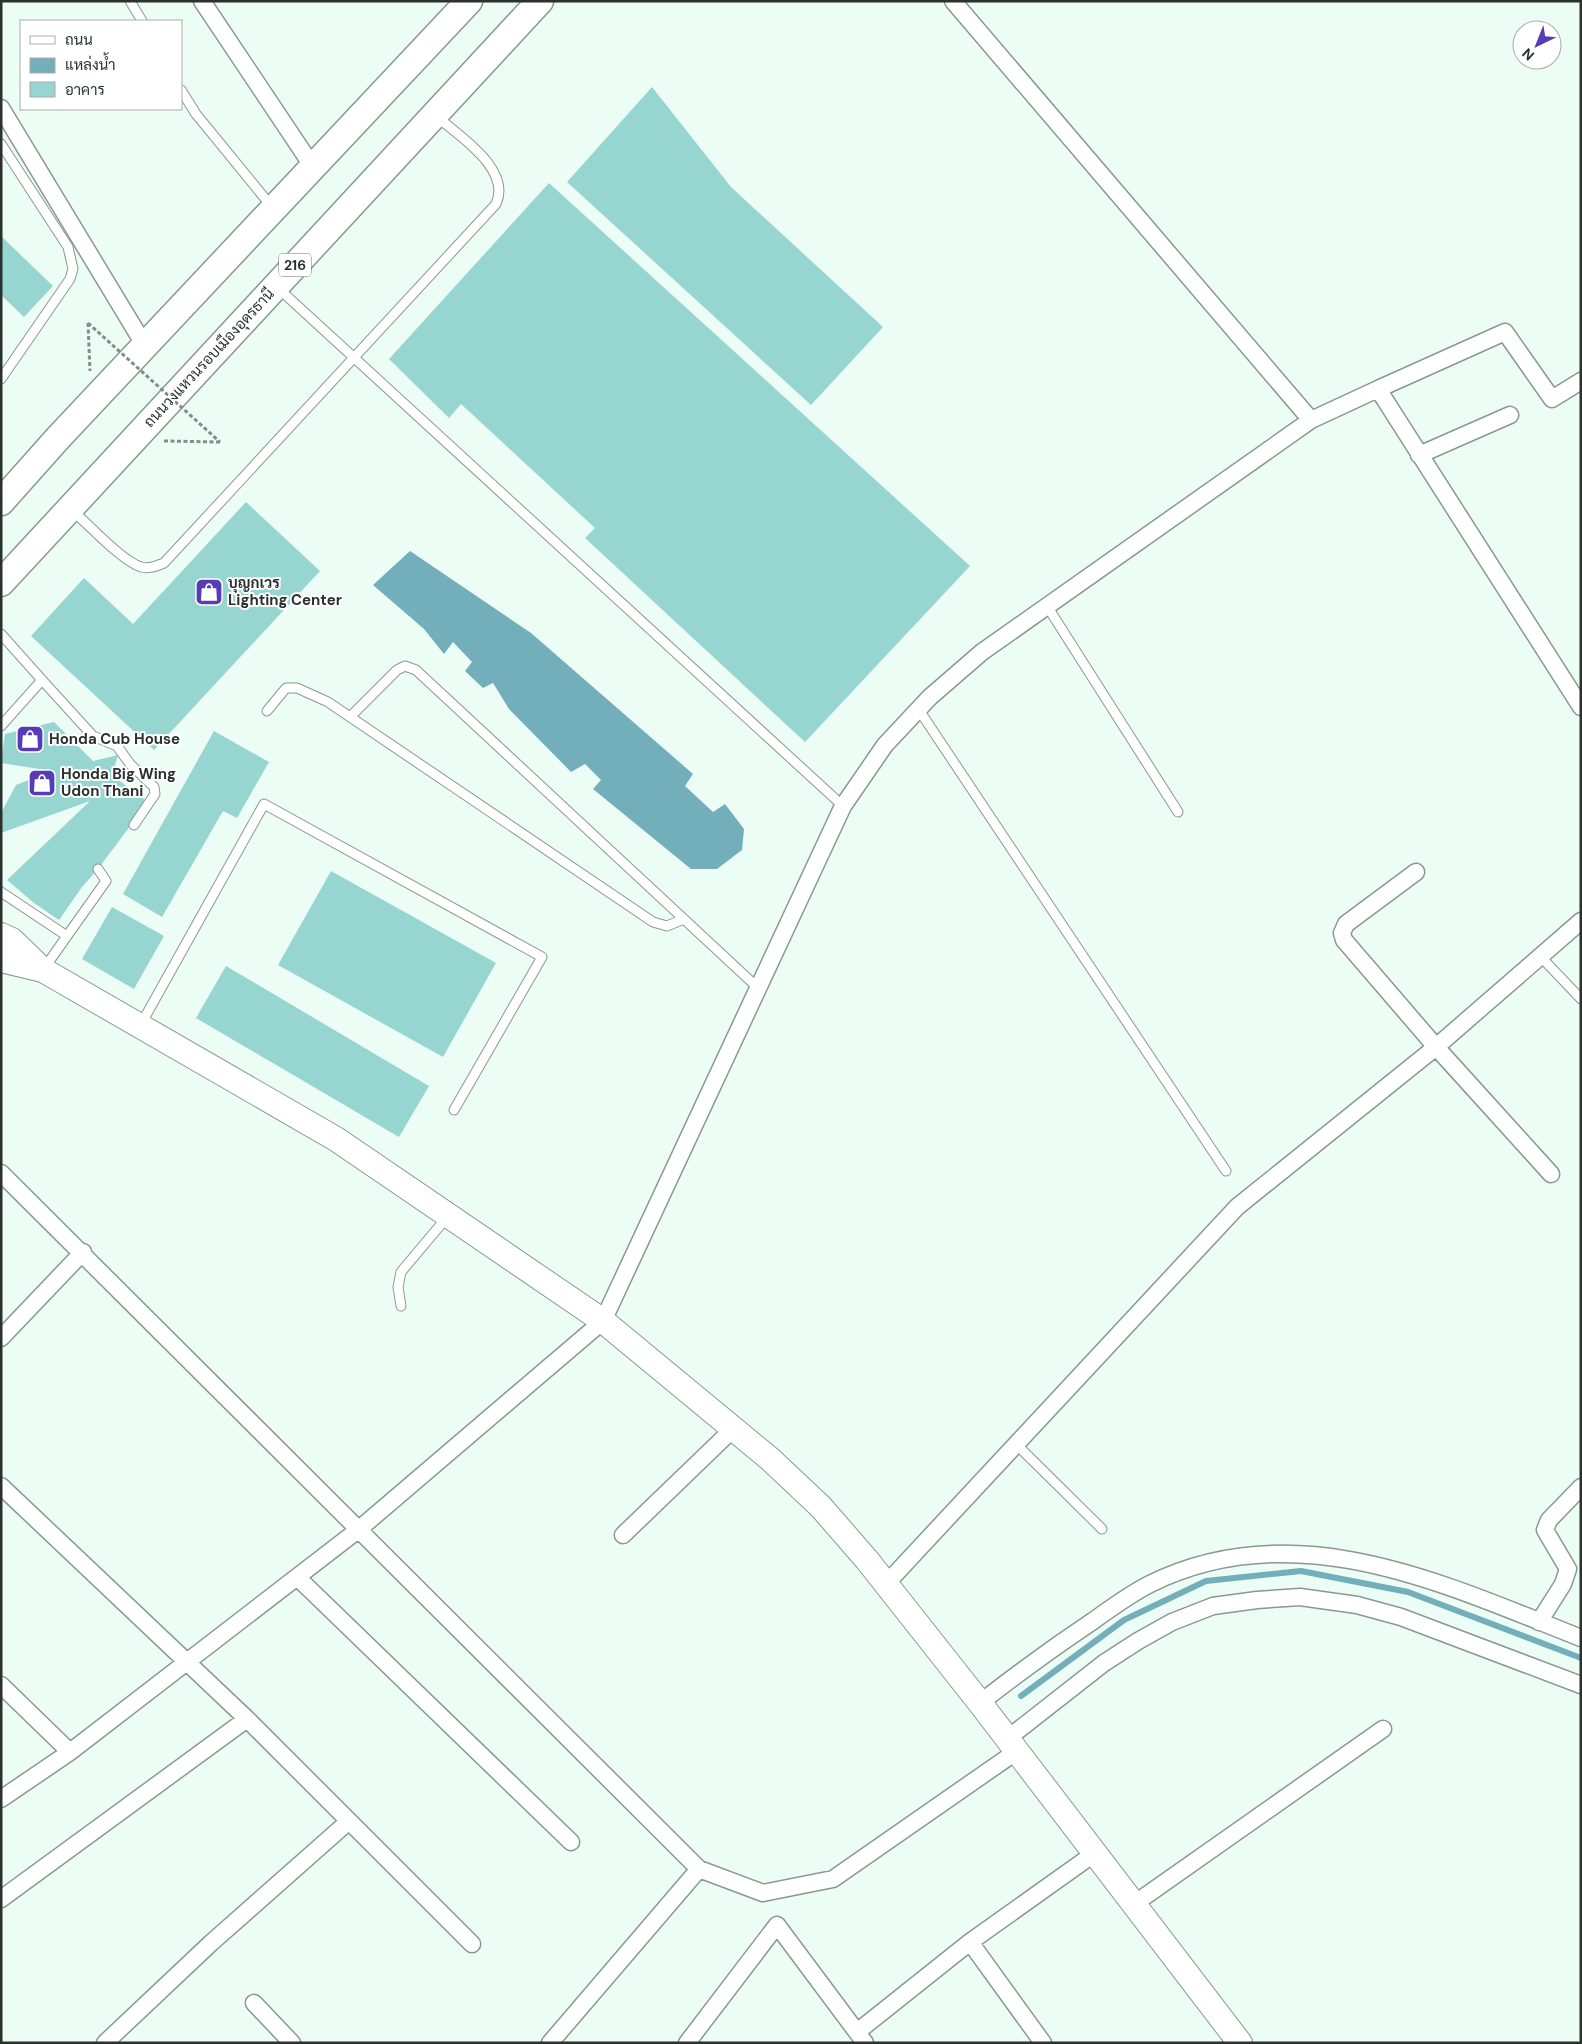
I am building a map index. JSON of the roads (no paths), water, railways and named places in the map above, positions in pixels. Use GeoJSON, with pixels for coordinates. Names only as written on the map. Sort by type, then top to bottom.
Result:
{"type":"FeatureCollection","features":[{"type":"Feature","properties":{"kind":"main road","name":"ถนนวงแหวนรอบเมืองอุดรธานี"},"geometry":{"type":"LineString","coordinates":[[1,583],[540,1]]}},
{"type":"Feature","properties":{"kind":"main road"},"geometry":{"type":"LineString","coordinates":[[1,502],[460,7]]}},
{"type":"Feature","properties":{"kind":"main road"},"geometry":{"type":"LineString","coordinates":[[1,934],[12,940],[43,970],[336,1139],[603,1321],[770,1459],[821,1507],[886,1584],[980,1703],[1240,2043]]}},
{"type":"Feature","properties":{"kind":"main road"},"geometry":{"type":"LineString","coordinates":[[1,960],[43,970]]}},
{"type":"Feature","properties":{"kind":"street"},"geometry":{"type":"LineString","coordinates":[[202,1],[313,167]]}},
{"type":"Feature","properties":{"kind":"street"},"geometry":{"type":"LineString","coordinates":[[953,1],[1311,420]]}},
{"type":"Feature","properties":{"kind":"street"},"geometry":{"type":"LineString","coordinates":[[1,108],[145,346]]}},
{"type":"Feature","properties":{"kind":"street"},"geometry":{"type":"LineString","coordinates":[[1,1798],[70,1752],[298,1578],[358,1530],[603,1321],[843,806],[885,745],[930,697],[982,652],[1311,420],[1505,332],[1552,399],[1581,381]]}},
{"type":"Feature","properties":{"kind":"street"},"geometry":{"type":"LineString","coordinates":[[1378,390],[1581,707]]}},
{"type":"Feature","properties":{"kind":"street"},"geometry":{"type":"LineString","coordinates":[[1420,455],[1510,414]]}},
{"type":"Feature","properties":{"kind":"street"},"geometry":{"type":"LineString","coordinates":[[1416,872],[1346,924],[1342,933],[1344,940],[1436,1047],[1551,1174]]}},
{"type":"Feature","properties":{"kind":"street"},"geometry":{"type":"LineString","coordinates":[[886,1584],[1238,1207],[1436,1047],[1581,921]]}},
{"type":"Feature","properties":{"kind":"street"},"geometry":{"type":"LineString","coordinates":[[1,1173],[83,1252],[358,1530],[700,1869],[763,1893],[833,1879],[1012,1745],[1104,1664],[1138,1641],[1172,1622],[1213,1606],[1300,1597],[1357,1605],[1402,1617],[1581,1684]]}},
{"type":"Feature","properties":{"kind":"street"},"geometry":{"type":"LineString","coordinates":[[1,1338],[83,1252]]}},
{"type":"Feature","properties":{"kind":"street"},"geometry":{"type":"LineString","coordinates":[[623,1535],[733,1429]]}},
{"type":"Feature","properties":{"kind":"street"},"geometry":{"type":"LineString","coordinates":[[1,1486],[247,1719],[472,1944]]}},
{"type":"Feature","properties":{"kind":"street"},"geometry":{"type":"LineString","coordinates":[[1539,1622],[1563,1584],[1568,1569],[1545,1530],[1550,1520],[1581,1487]]}},
{"type":"Feature","properties":{"kind":"street"},"geometry":{"type":"LineString","coordinates":[[980,1703],[1037,1658],[1149,1584],[1196,1565],[1249,1554],[1297,1554],[1356,1560],[1412,1575],[1581,1638]]}},
{"type":"Feature","properties":{"kind":"street"},"geometry":{"type":"LineString","coordinates":[[298,1578],[571,1842]]}},
{"type":"Feature","properties":{"kind":"street"},"geometry":{"type":"LineString","coordinates":[[1,1685],[70,1752]]}},
{"type":"Feature","properties":{"kind":"street"},"geometry":{"type":"LineString","coordinates":[[1,1899],[247,1719]]}},
{"type":"Feature","properties":{"kind":"street"},"geometry":{"type":"LineString","coordinates":[[1134,1904],[1383,1729]]}},
{"type":"Feature","properties":{"kind":"street"},"geometry":{"type":"LineString","coordinates":[[104,2043],[211,1943],[349,1821]]}},
{"type":"Feature","properties":{"kind":"street"},"geometry":{"type":"LineString","coordinates":[[687,2043],[776,1925],[861,2037],[970,1942],[1095,1853]]}},
{"type":"Feature","properties":{"kind":"street"},"geometry":{"type":"LineString","coordinates":[[550,2043],[700,1869]]}},
{"type":"Feature","properties":{"kind":"street"},"geometry":{"type":"LineString","coordinates":[[970,1942],[1043,2043]]}},
{"type":"Feature","properties":{"kind":"street"},"geometry":{"type":"LineString","coordinates":[[254,2003],[292,2043]]}},
{"type":"Feature","properties":{"kind":"lane"},"geometry":{"type":"LineString","coordinates":[[130,1],[141,20]]}},
{"type":"Feature","properties":{"kind":"lane"},"geometry":{"type":"LineString","coordinates":[[182,92],[196,114],[274,209]]}},
{"type":"Feature","properties":{"kind":"lane"},"geometry":{"type":"LineString","coordinates":[[70,508],[134,564],[152,568],[164,562],[354,358],[496,204],[500,195],[499,183],[493,169],[482,156],[434,115]]}},
{"type":"Feature","properties":{"kind":"lane"},"geometry":{"type":"LineString","coordinates":[[1,144],[68,247],[73,269],[70,279],[2,377]]}},
{"type":"Feature","properties":{"kind":"lane"},"geometry":{"type":"LineString","coordinates":[[276,286],[843,806]]}},
{"type":"Feature","properties":{"kind":"lane"},"geometry":{"type":"LineString","coordinates":[[1047,606],[1178,812]]}},
{"type":"Feature","properties":{"kind":"lane"},"geometry":{"type":"LineString","coordinates":[[1,634],[93,736],[117,746],[130,764],[154,787],[155,794],[134,825]]}},
{"type":"Feature","properties":{"kind":"lane"},"geometry":{"type":"LineString","coordinates":[[350,716],[397,670],[405,666],[416,670],[757,988]]}},
{"type":"Feature","properties":{"kind":"lane"},"geometry":{"type":"LineString","coordinates":[[1,726],[42,680]]}},
{"type":"Feature","properties":{"kind":"lane"},"geometry":{"type":"LineString","coordinates":[[267,711],[286,688],[297,688],[328,702],[653,922],[667,926],[684,919]]}},
{"type":"Feature","properties":{"kind":"lane"},"geometry":{"type":"LineString","coordinates":[[919,710],[1226,1171]]}},
{"type":"Feature","properties":{"kind":"lane"},"geometry":{"type":"LineString","coordinates":[[140,1026],[264,804],[542,957],[454,1110]]}},
{"type":"Feature","properties":{"kind":"lane"},"geometry":{"type":"LineString","coordinates":[[43,970],[106,882],[98,869]]}},
{"type":"Feature","properties":{"kind":"lane"},"geometry":{"type":"LineString","coordinates":[[1,892],[66,936]]}},
{"type":"Feature","properties":{"kind":"lane"},"geometry":{"type":"LineString","coordinates":[[1540,956],[1581,999]]}},
{"type":"Feature","properties":{"kind":"lane"},"geometry":{"type":"LineString","coordinates":[[401,1306],[398,1287],[401,1272],[448,1216]]}},
{"type":"Feature","properties":{"kind":"lane"},"geometry":{"type":"LineString","coordinates":[[1017,1445],[1102,1529]]}},
{"type":"Feature","properties":{"kind":"water"},"geometry":{"type":"Polygon","coordinates":[[[410,551],[531,633],[693,774],[685,786],[713,812],[725,804],[744,829],[742,850],[717,869],[691,869],[593,789],[601,780],[585,764],[571,772],[509,709],[493,683],[483,688],[465,671],[472,662],[453,642],[444,654],[424,629],[373,585],[410,551]]]}},
{"type":"Feature","properties":{"kind":"waterway"},"geometry":{"type":"LineString","coordinates":[[1021,1696],[1124,1620],[1206,1581],[1301,1571],[1408,1592],[1581,1658]]}},
{"type":"Feature","properties":{"kind":"place","name":"บุญกเวร Lighting Center"},"geometry":{"type":"Point","coordinates":[209,592]}},
{"type":"Feature","properties":{"kind":"place","name":"Honda Cub House"},"geometry":{"type":"Point","coordinates":[30,739]}},
{"type":"Feature","properties":{"kind":"place","name":"Honda Big Wing Udon Thani"},"geometry":{"type":"Point","coordinates":[42,783]}}]}
